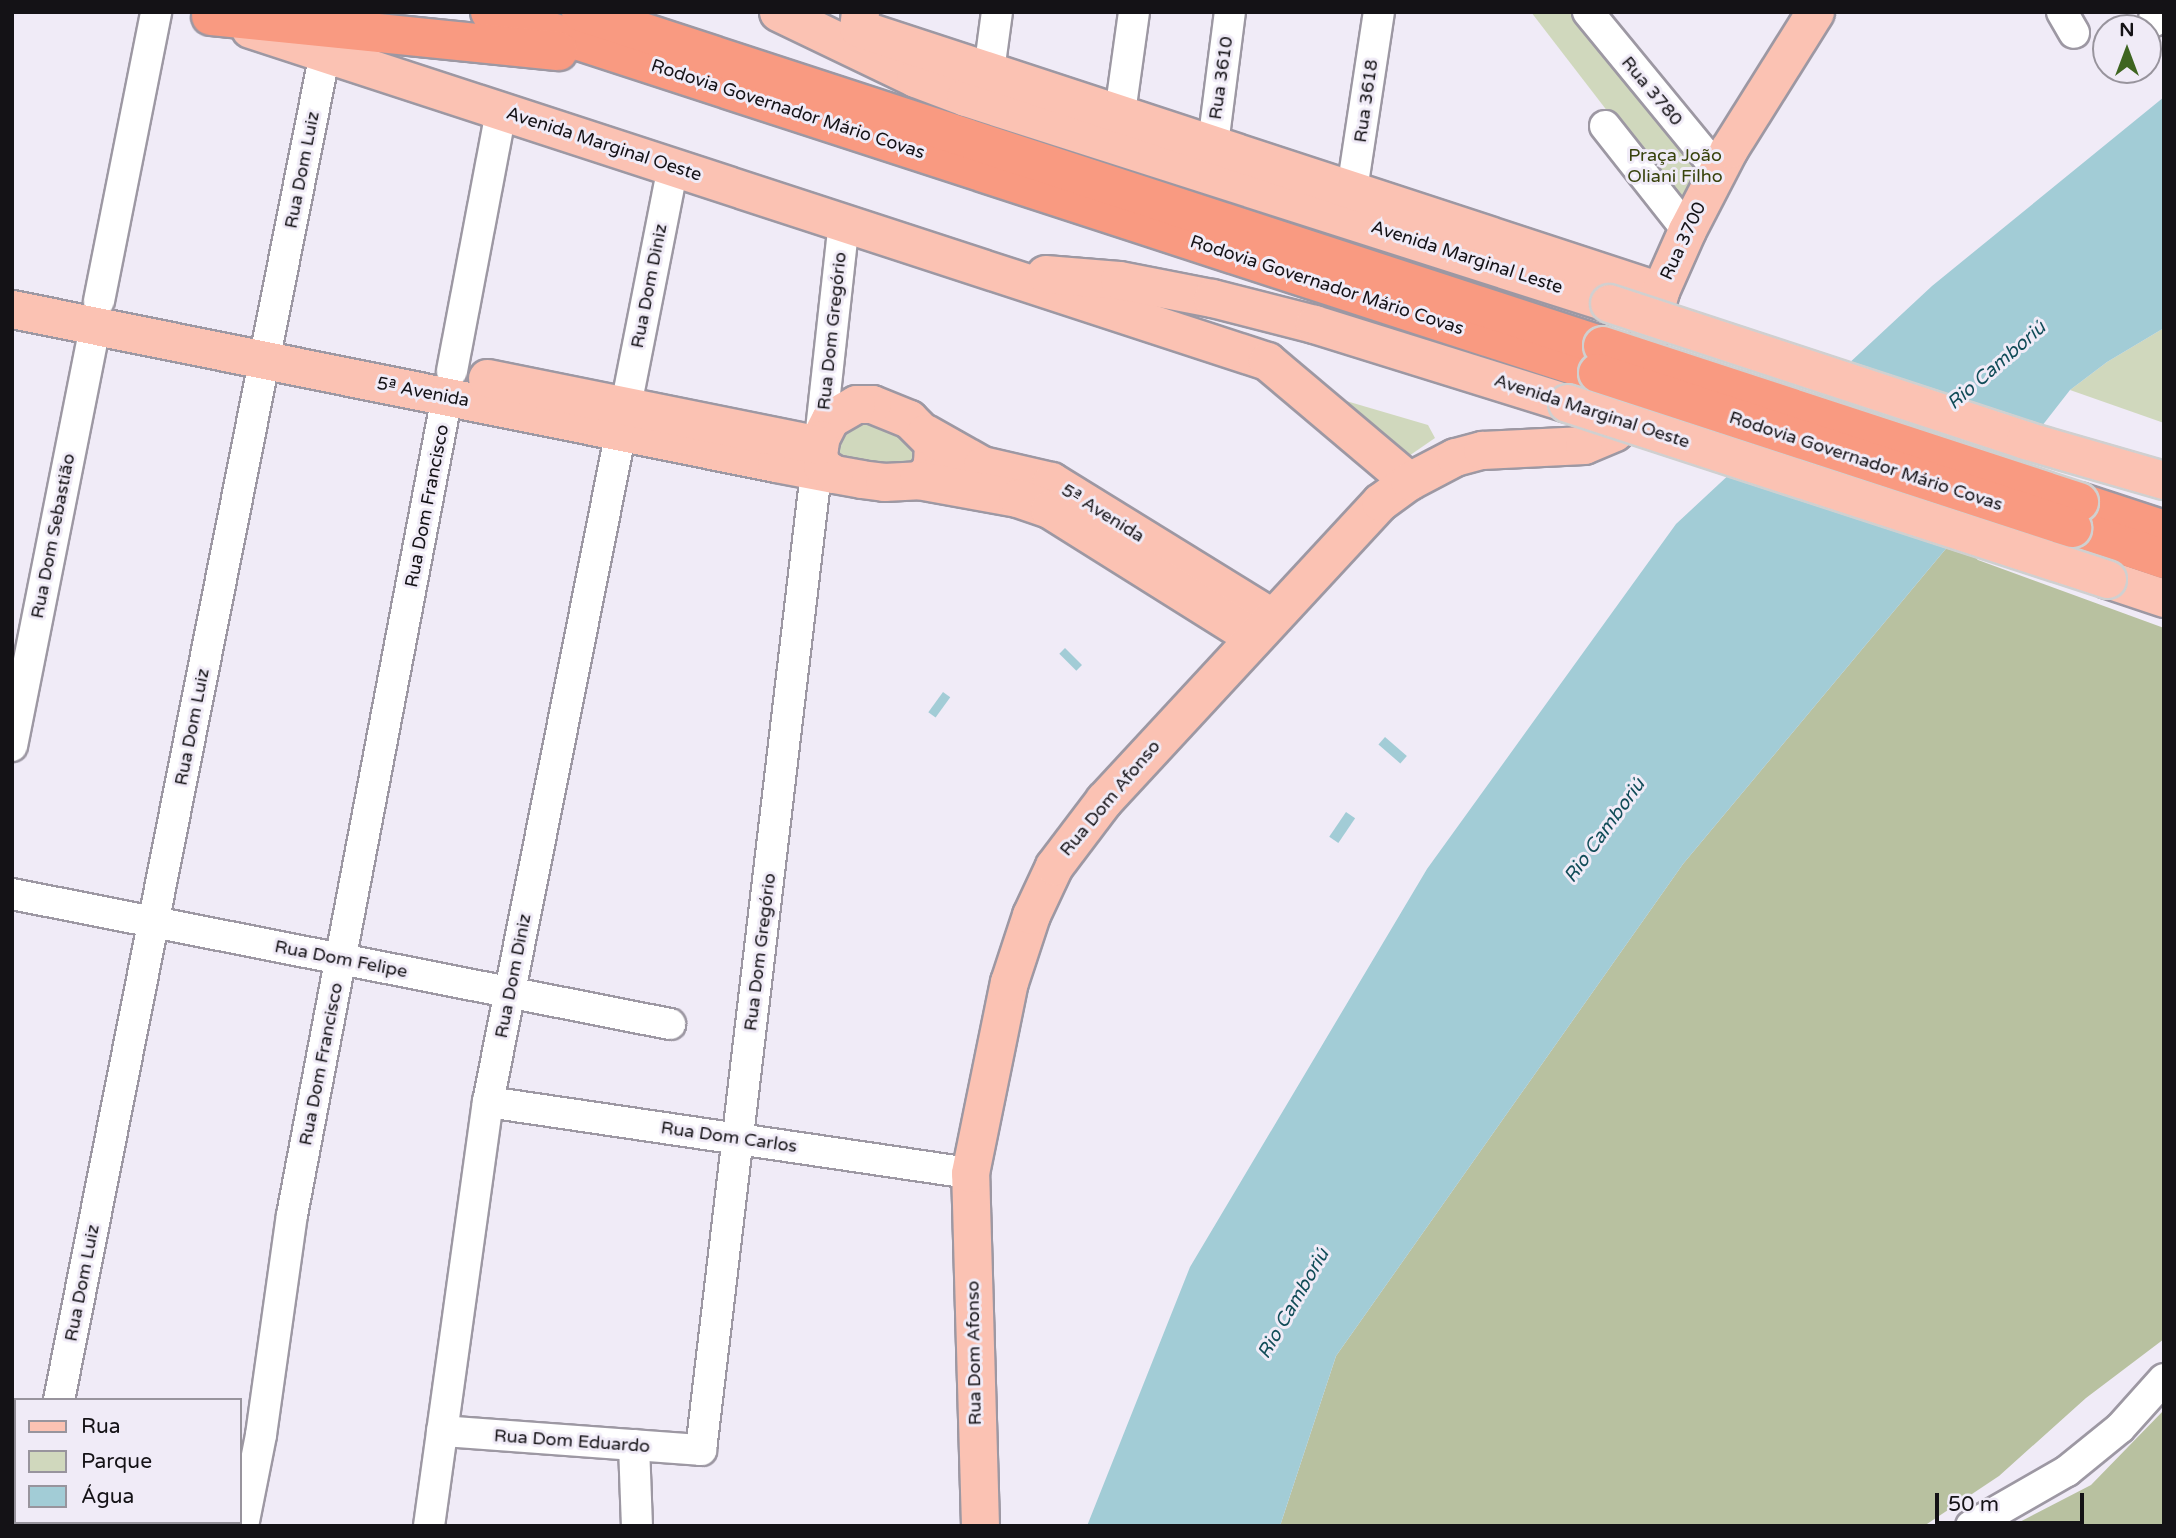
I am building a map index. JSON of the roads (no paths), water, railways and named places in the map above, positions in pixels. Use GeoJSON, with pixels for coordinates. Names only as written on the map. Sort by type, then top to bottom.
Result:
{"type":"FeatureCollection","features":[{"type":"Feature","properties":{"kind":"highway","name":"Rodovia Governador Mário Covas"},"geometry":{"type":"LineString","coordinates":[[490,12],[1600,359]]}},
{"type":"Feature","properties":{"kind":"highway","name":"Rodovia Governador Mário Covas"},"geometry":{"type":"LineString","coordinates":[[581,12],[1600,359],[2076,515],[2164,559]]}},
{"type":"Feature","properties":{"kind":"highway"},"geometry":{"type":"LineString","coordinates":[[205,14],[631,58]]}},
{"type":"Feature","properties":{"kind":"highway","name":"Rodovia Governador Mário Covas"},"geometry":{"type":"LineString","coordinates":[[2076,515],[2164,530]]}},
{"type":"Feature","properties":{"kind":"main road","name":"Avenida Marginal Leste"},"geometry":{"type":"LineString","coordinates":[[778,12],[915,78],[965,97],[2025,439],[2164,480]]}},
{"type":"Feature","properties":{"kind":"main road","name":"Avenida Marginal Oeste"},"geometry":{"type":"LineString","coordinates":[[205,14],[1267,361],[1409,481]]}},
{"type":"Feature","properties":{"kind":"main road","name":"Rua 3700"},"geometry":{"type":"LineString","coordinates":[[1639,372],[1660,290],[1686,230],[1717,169],[1809,15]]}},
{"type":"Feature","properties":{"kind":"main road","name":"Avenida Marginal Leste"},"geometry":{"type":"LineString","coordinates":[[859,20],[989,71],[1660,290]]}},
{"type":"Feature","properties":{"kind":"main road","name":"Avenida Marginal Oeste"},"geometry":{"type":"LineString","coordinates":[[1009,276],[1055,274],[1119,280],[1212,298],[1314,324],[1567,403],[2164,598]]}},
{"type":"Feature","properties":{"kind":"main road","name":"5ª Avenida"},"geometry":{"type":"LineString","coordinates":[[12,283],[97,313],[822,457]]}},
{"type":"Feature","properties":{"kind":"main road","name":"5ª Avenida"},"geometry":{"type":"LineString","coordinates":[[12,309],[97,313]]}},
{"type":"Feature","properties":{"kind":"main road","name":"Rua Dom Afonso"},"geometry":{"type":"LineString","coordinates":[[980,1526],[970,1173],[1009,982],[1031,915],[1054,866],[1104,800],[1380,502],[1409,481],[1455,457],[1482,450],[1566,447],[1599,441],[1627,419],[1639,372]]}},
{"type":"Feature","properties":{"kind":"main road"},"geometry":{"type":"LineString","coordinates":[[856,404],[873,404],[886,408],[909,419],[925,433],[933,443],[934,452],[928,473],[918,480],[884,482],[822,457],[830,419],[856,404]]}},
{"type":"Feature","properties":{"kind":"main road","name":"5ª Avenida"},"geometry":{"type":"LineString","coordinates":[[925,433],[982,465],[1051,481],[1262,627]]}},
{"type":"Feature","properties":{"kind":"main road","name":"5ª Avenida"},"geometry":{"type":"LineString","coordinates":[[918,480],[1017,498],[1049,509],[1262,627]]}},
{"type":"Feature","properties":{"kind":"street","name":"Rua Dom Sebastião"},"geometry":{"type":"LineString","coordinates":[[12,746],[156,12]]}},
{"type":"Feature","properties":{"kind":"street"},"geometry":{"type":"LineString","coordinates":[[989,71],[997,12]]}},
{"type":"Feature","properties":{"kind":"street"},"geometry":{"type":"LineString","coordinates":[[1120,114],[1134,12]]}},
{"type":"Feature","properties":{"kind":"street","name":"Rua 3610"},"geometry":{"type":"LineString","coordinates":[[1213,144],[1230,12]]}},
{"type":"Feature","properties":{"kind":"street","name":"Rua 3618"},"geometry":{"type":"LineString","coordinates":[[1352,190],[1379,12]]}},
{"type":"Feature","properties":{"kind":"street","name":"Rua 3780"},"geometry":{"type":"LineString","coordinates":[[1588,12],[1717,169]]}},
{"type":"Feature","properties":{"kind":"street","name":"Rua Dom Luiz"},"geometry":{"type":"LineString","coordinates":[[59,1398],[325,53]]}},
{"type":"Feature","properties":{"kind":"street","name":"Rua Dom Francisco"},"geometry":{"type":"LineString","coordinates":[[243,1526],[261,1435],[292,1215],[501,111]]}},
{"type":"Feature","properties":{"kind":"street"},"geometry":{"type":"LineString","coordinates":[[1605,126],[1686,230]]}},
{"type":"Feature","properties":{"kind":"street","name":"Rua Dom Diniz"},"geometry":{"type":"LineString","coordinates":[[429,1526],[488,1102],[673,167]]}},
{"type":"Feature","properties":{"kind":"street","name":"Rua Dom Gregório"},"geometry":{"type":"LineString","coordinates":[[701,1450],[822,457],[844,223]]}},
{"type":"Feature","properties":{"kind":"street","name":"Rua Dom Felipe"},"geometry":{"type":"LineString","coordinates":[[12,894],[670,1024]]}},
{"type":"Feature","properties":{"kind":"street","name":"Rua Dom Carlos"},"geometry":{"type":"LineString","coordinates":[[488,1102],[970,1173]]}},
{"type":"Feature","properties":{"kind":"street"},"geometry":{"type":"LineString","coordinates":[[1971,1526],[2067,1471],[2120,1428],[2164,1379]]}},
{"type":"Feature","properties":{"kind":"street","name":"Rua Dom Eduardo"},"geometry":{"type":"LineString","coordinates":[[442,1431],[701,1450]]}},
{"type":"Feature","properties":{"kind":"street"},"geometry":{"type":"LineString","coordinates":[[634,1445],[637,1526]]}},
{"type":"Feature","properties":{"kind":"water","name":"Rio Camboriú"},"geometry":{"type":"Polygon","coordinates":[[[2164,97],[2164,328],[2107,362],[2070,390],[1954,539],[1683,864],[1336,1356],[1280,1526],[1087,1526],[1190,1267],[1427,869],[1676,524],[1932,286],[2164,97]]]}},
{"type":"Feature","properties":{"kind":"water"},"geometry":{"type":"Polygon","coordinates":[[[1065,648],[1082,665],[1076,671],[1059,654],[1065,648]]]}},
{"type":"Feature","properties":{"kind":"water"},"geometry":{"type":"Polygon","coordinates":[[[943,692],[950,697],[936,718],[928,712],[943,692]]]}},
{"type":"Feature","properties":{"kind":"water"},"geometry":{"type":"Polygon","coordinates":[[[1385,737],[1407,756],[1400,764],[1378,745],[1385,737]]]}},
{"type":"Feature","properties":{"kind":"water"},"geometry":{"type":"Polygon","coordinates":[[[1346,812],[1355,818],[1338,843],[1329,837],[1346,812]]]}},
{"type":"Feature","properties":{"kind":"park label","name":"Praça João Oliani Filho"},"geometry":{"type":"Point","coordinates":[1675,166]}}]}
